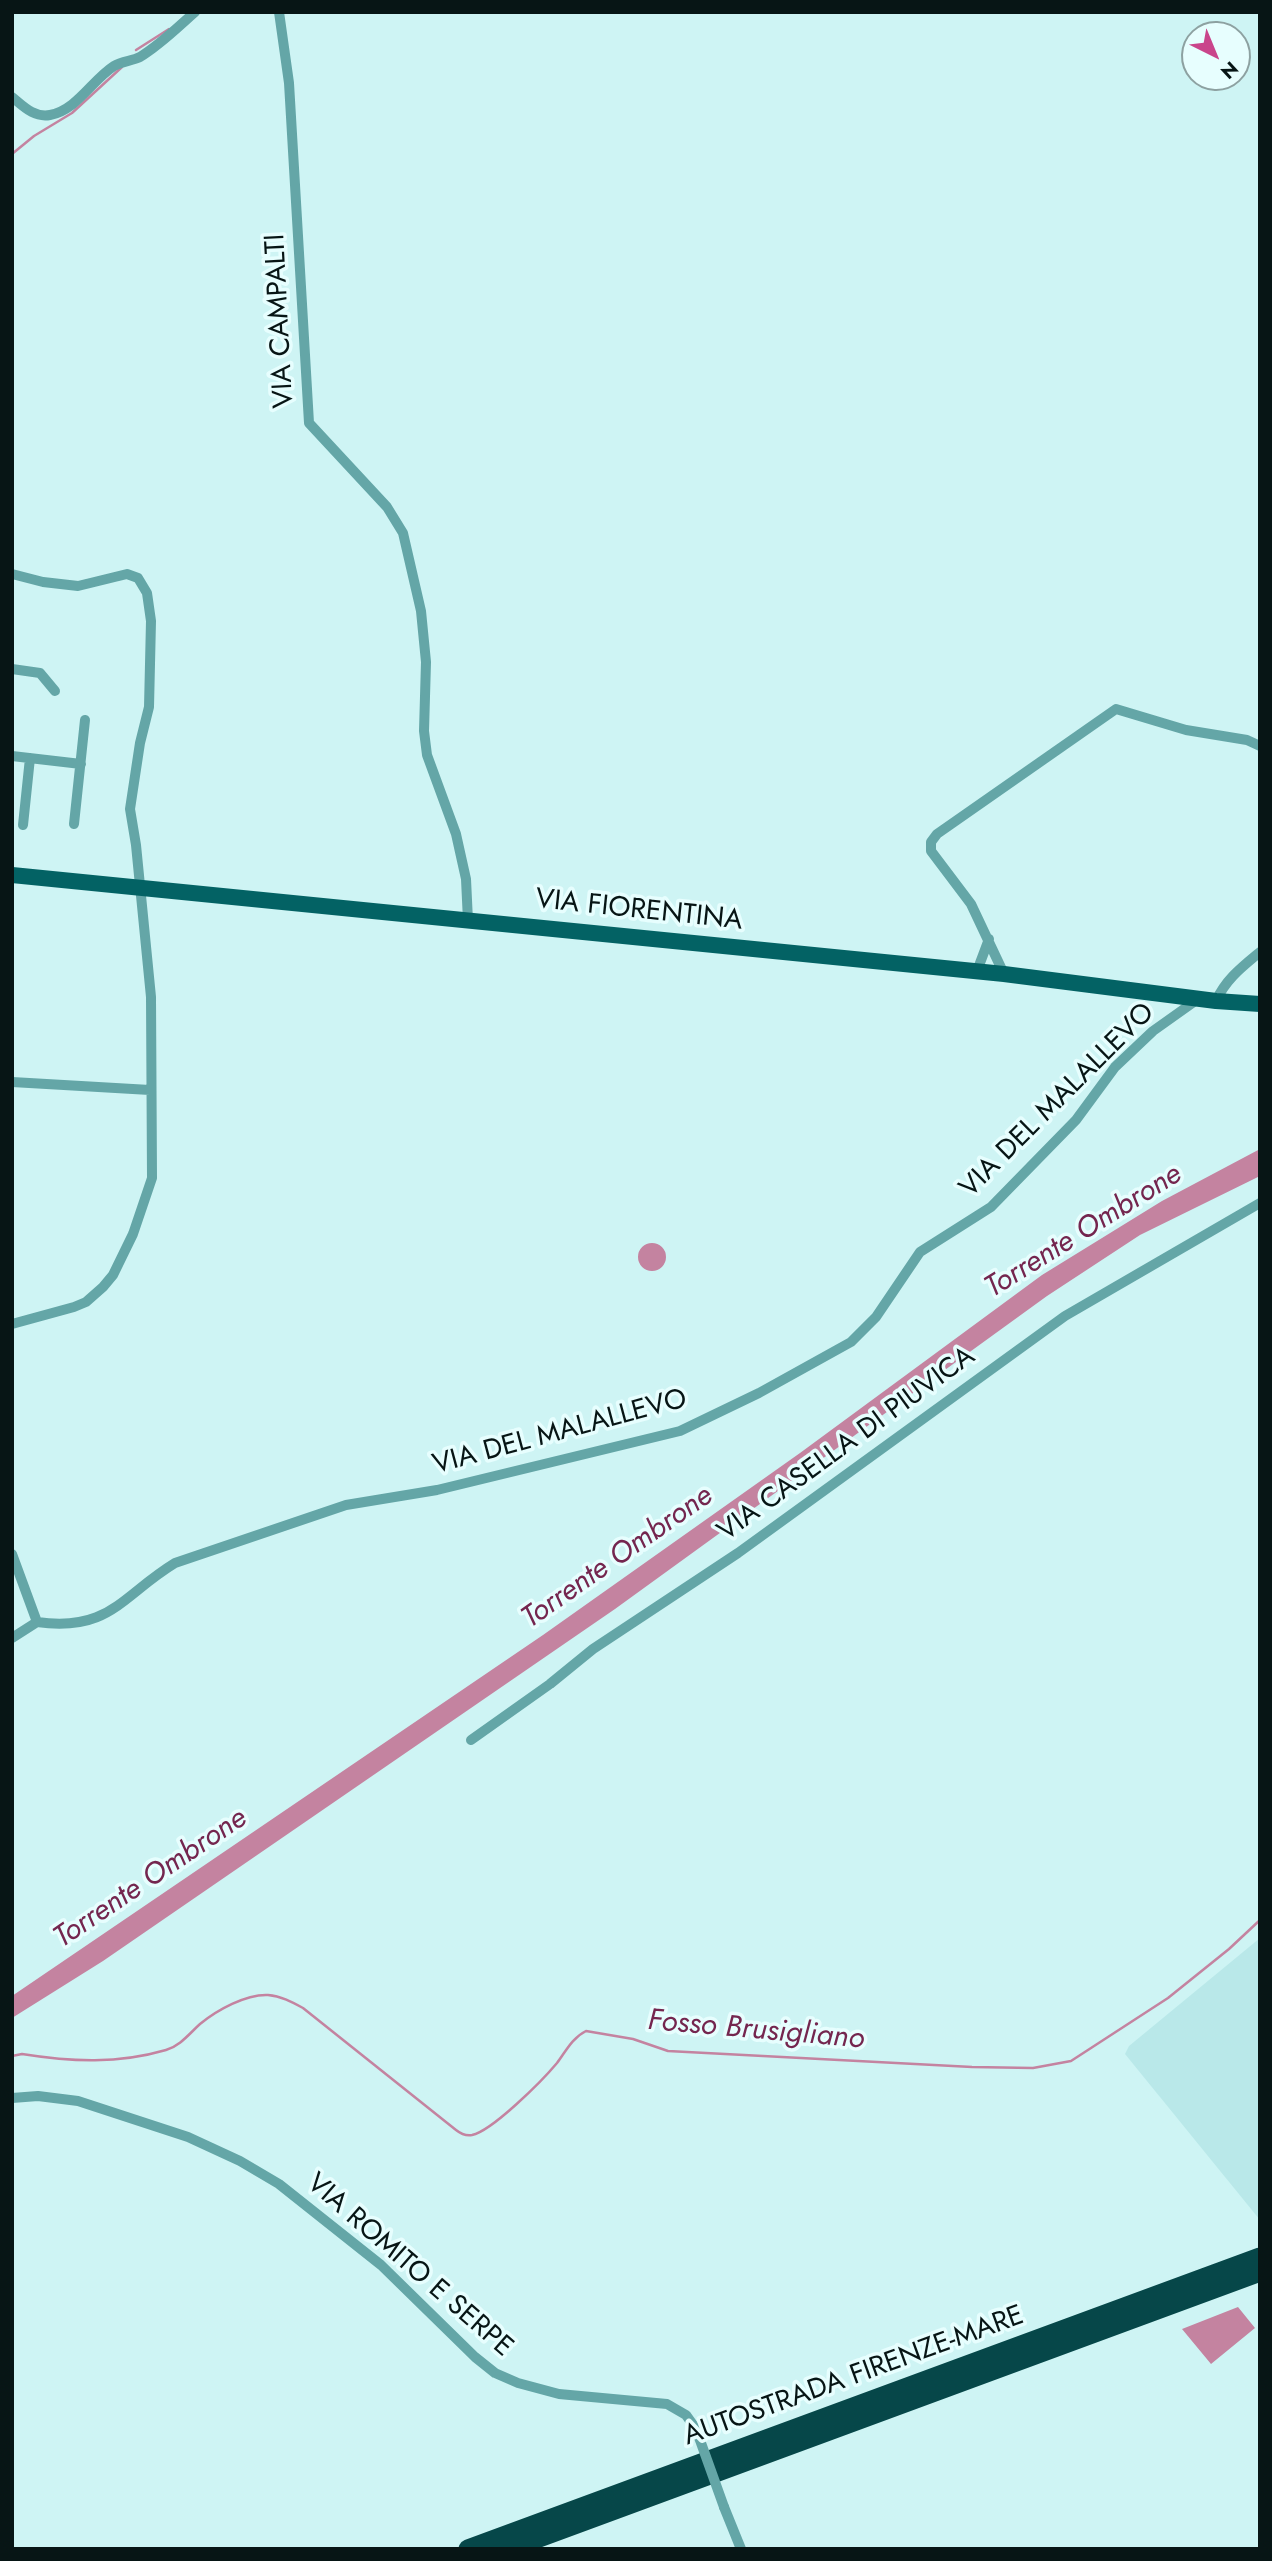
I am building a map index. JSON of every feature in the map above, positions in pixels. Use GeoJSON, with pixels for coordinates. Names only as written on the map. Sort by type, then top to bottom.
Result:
{"type":"FeatureCollection","features":[{"type":"Feature","properties":{"kind":"highway","name":"AUTOSTRADA FIRENZE-MARE"},"geometry":{"type":"LineString","coordinates":[[468,2549],[1260,2257]]}},
{"type":"Feature","properties":{"kind":"highway","name":"AUTOSTRADA FIRENZE-MARE"},"geometry":{"type":"LineString","coordinates":[[509,2549],[1260,2272]]}},
{"type":"Feature","properties":{"kind":"main road","name":"VIA FIORENTINA"},"geometry":{"type":"LineString","coordinates":[[12,875],[976,971],[1198,999],[1260,1004]]}},
{"type":"Feature","properties":{"kind":"street"},"geometry":{"type":"LineString","coordinates":[[12,97],[37,115],[59,112],[114,66],[139,58],[195,12]]}},
{"type":"Feature","properties":{"kind":"street","name":"VIA CAMPALTI"},"geometry":{"type":"LineString","coordinates":[[279,12],[289,83],[309,423],[387,507],[403,533],[421,611],[425,662],[424,731],[428,755],[456,834],[466,878],[468,921]]}},
{"type":"Feature","properties":{"kind":"street"},"geometry":{"type":"LineString","coordinates":[[12,574],[43,582],[78,586],[127,574],[138,578],[145,588],[151,621],[149,707],[139,743],[130,809],[151,997],[152,1178],[134,1234],[113,1275],[86,1302],[12,1324]]}},
{"type":"Feature","properties":{"kind":"street"},"geometry":{"type":"LineString","coordinates":[[12,669],[40,673],[55,691]]}},
{"type":"Feature","properties":{"kind":"street"},"geometry":{"type":"LineString","coordinates":[[1004,974],[971,904],[932,850],[931,842],[942,830],[1116,709],[1185,730],[1247,740],[1260,746]]}},
{"type":"Feature","properties":{"kind":"street"},"geometry":{"type":"LineString","coordinates":[[74,824],[85,720]]}},
{"type":"Feature","properties":{"kind":"street"},"geometry":{"type":"LineString","coordinates":[[12,756],[81,764]]}},
{"type":"Feature","properties":{"kind":"street"},"geometry":{"type":"LineString","coordinates":[[23,825],[30,758]]}},
{"type":"Feature","properties":{"kind":"street"},"geometry":{"type":"LineString","coordinates":[[976,971],[989,939]]}},
{"type":"Feature","properties":{"kind":"street"},"geometry":{"type":"LineString","coordinates":[[1216,1001],[1222,987],[1232,975],[1260,952]]}},
{"type":"Feature","properties":{"kind":"street","name":"VIA DEL MALALLEVO"},"geometry":{"type":"LineString","coordinates":[[37,1622],[59,1625],[91,1621],[111,1612],[155,1576],[176,1563],[346,1505],[437,1490],[680,1431],[759,1393],[861,1334],[876,1317],[920,1252],[991,1207],[1076,1120],[1115,1067],[1153,1031],[1198,999]]}},
{"type":"Feature","properties":{"kind":"street"},"geometry":{"type":"LineString","coordinates":[[12,1082],[150,1090]]}},
{"type":"Feature","properties":{"kind":"street","name":"VIA CASELLA DI PIUVICA"},"geometry":{"type":"LineString","coordinates":[[471,1740],[550,1684],[593,1649],[737,1553],[1065,1316],[1260,1203]]}},
{"type":"Feature","properties":{"kind":"street"},"geometry":{"type":"LineString","coordinates":[[12,1554],[37,1622],[12,1638]]}},
{"type":"Feature","properties":{"kind":"street","name":"VIA ROMITO E SERPE"},"geometry":{"type":"LineString","coordinates":[[12,2098],[38,2096],[78,2101],[188,2137],[240,2161],[279,2184],[381,2265],[475,2357],[495,2373],[559,2395],[667,2403],[685,2415],[695,2429],[741,2549]]}},
{"type":"Feature","properties":{"kind":"shaded area"},"geometry":{"type":"Polygon","coordinates":[[[1260,1149],[1260,1176],[1140,1235],[1047,1296],[615,1609],[103,1961],[12,2018],[12,1996],[543,1635],[800,1453],[1042,1275],[1162,1201],[1260,1149]]]}},
{"type":"Feature","properties":{"kind":"shaded area"},"geometry":{"type":"Polygon","coordinates":[[[652,1243],[662,1247],[666,1257],[662,1267],[652,1271],[642,1267],[638,1257],[642,1247],[652,1243]]]}},
{"type":"Feature","properties":{"kind":"shaded area"},"geometry":{"type":"Polygon","coordinates":[[[1260,1938],[1260,2220],[1125,2054],[1129,2046],[1260,1938]]]}},
{"type":"Feature","properties":{"kind":"shaded area"},"geometry":{"type":"Polygon","coordinates":[[[1238,2307],[1255,2328],[1211,2364],[1182,2329],[1238,2307]]]}},
{"type":"Feature","properties":{"kind":"waterway"},"geometry":{"type":"LineString","coordinates":[[136,50],[169,29]]}},
{"type":"Feature","properties":{"kind":"waterway"},"geometry":{"type":"LineString","coordinates":[[12,154],[34,136],[72,113],[122,67]]}},
{"type":"Feature","properties":{"kind":"waterway","name":"Fosso Brusigliano"},"geometry":{"type":"LineString","coordinates":[[12,2056],[22,2054],[59,2059],[113,2060],[148,2055],[176,2046],[223,2008],[250,1997],[273,1996],[303,2008],[456,2130],[472,2135],[492,2125],[516,2104],[550,2071],[573,2041],[586,2031],[633,2039],[668,2051],[972,2067],[1033,2068],[1071,2061],[1168,1998],[1260,1920]]}},
{"type":"Feature","properties":{"kind":"water label","name":"Torrente Ombrone"},"geometry":{"type":"Point","coordinates":[1084,1232]}},
{"type":"Feature","properties":{"kind":"water label","name":"Torrente Ombrone"},"geometry":{"type":"Point","coordinates":[618,1558]}},
{"type":"Feature","properties":{"kind":"water label","name":"Torrente Ombrone"},"geometry":{"type":"Point","coordinates":[151,1879]}}]}
